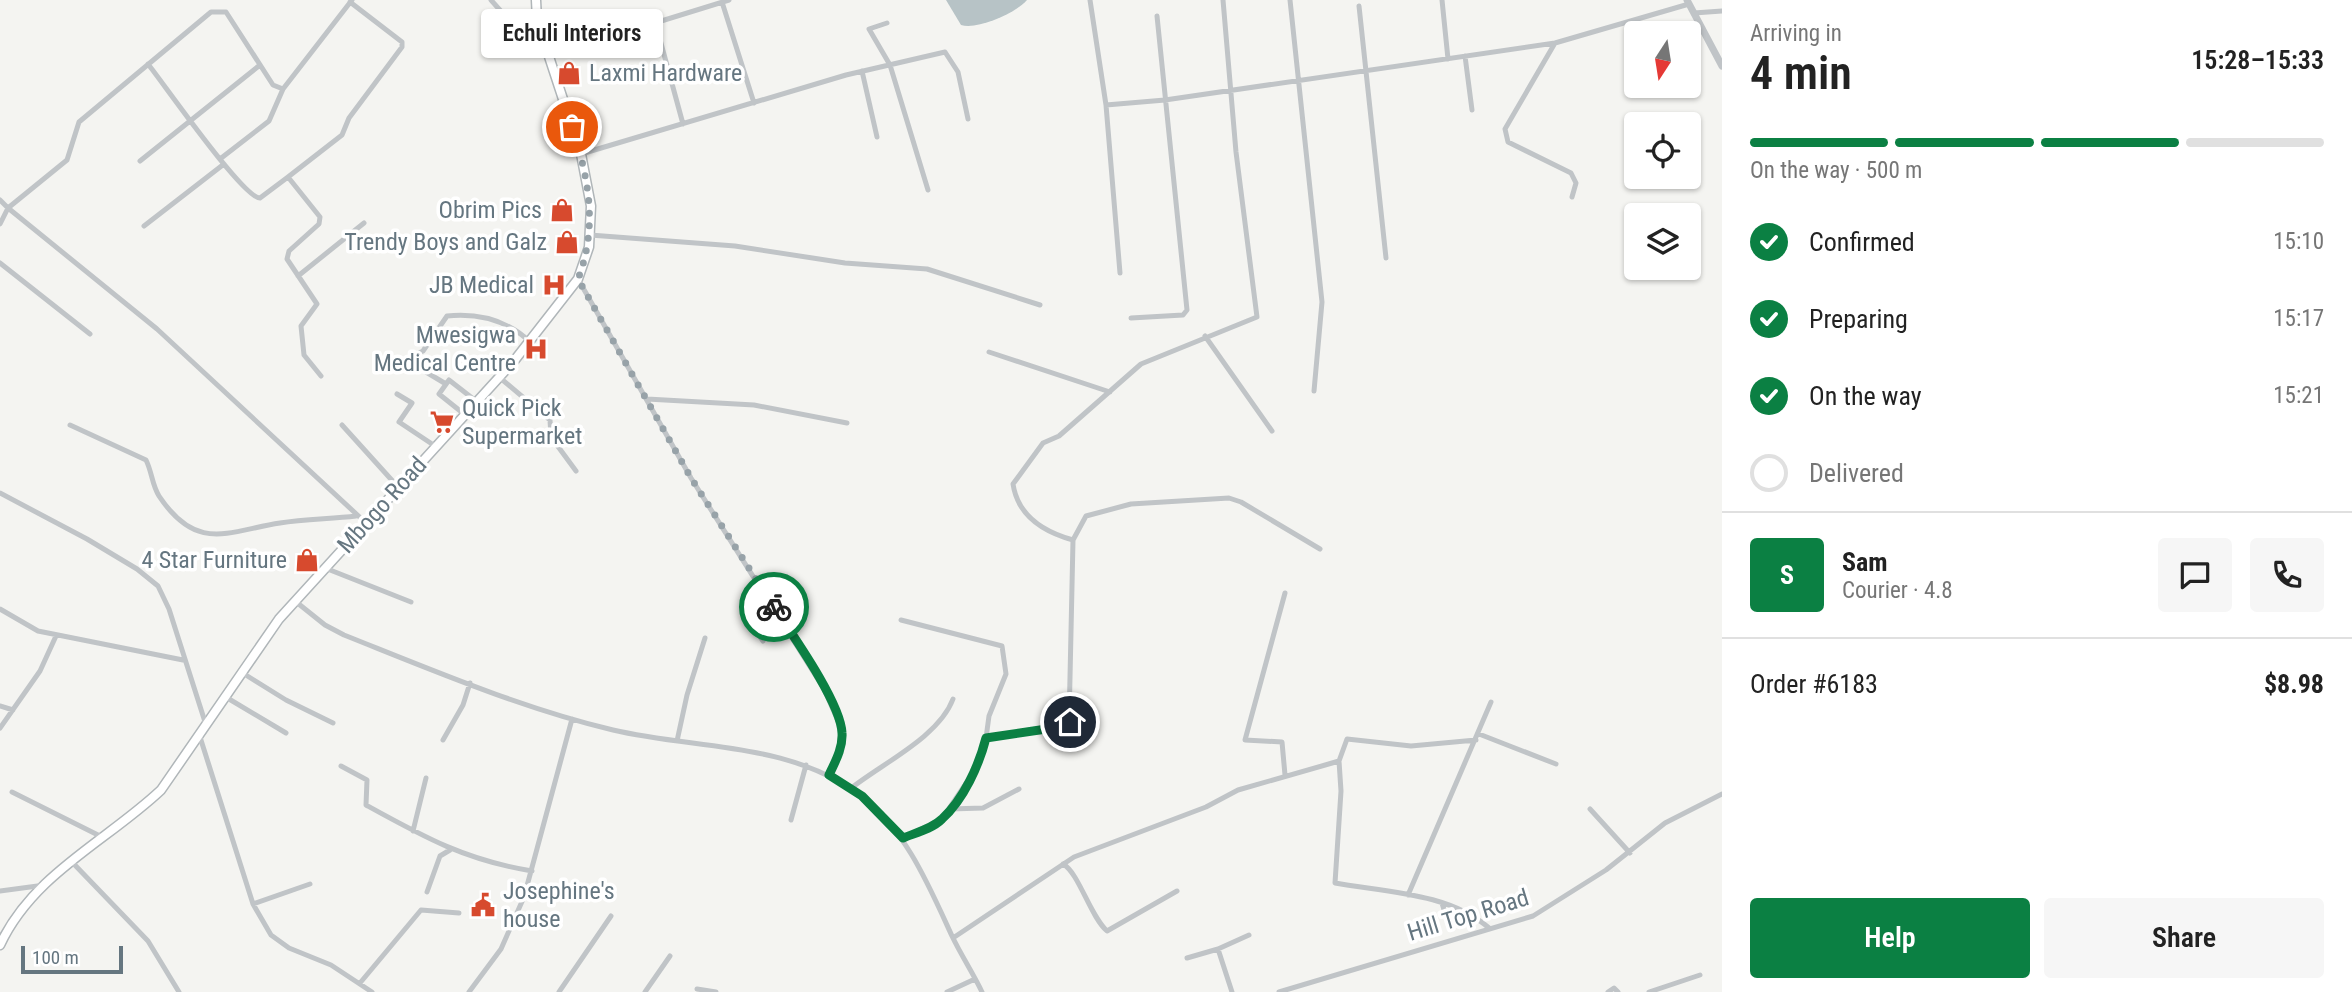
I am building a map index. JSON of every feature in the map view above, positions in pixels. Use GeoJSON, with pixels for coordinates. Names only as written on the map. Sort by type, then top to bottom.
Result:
{"type":"FeatureCollection","features":[{"type":"Feature","properties":{"kind":"main road","name":"Mbogo Road"},"geometry":{"type":"LineString","coordinates":[[0,945],[18,914],[45,884],[100,836],[141,809],[161,790],[200,737],[241,672],[295,601],[530,342],[578,279],[590,235],[591,206],[580,154],[542,40],[536,0]]}},
{"type":"Feature","properties":{"kind":"street"},"geometry":{"type":"LineString","coordinates":[[491,0],[523,36],[542,40]]}},
{"type":"Feature","properties":{"kind":"street"},"geometry":{"type":"LineString","coordinates":[[1090,0],[1106,105],[1119,273]]}},
{"type":"Feature","properties":{"kind":"street"},"geometry":{"type":"LineString","coordinates":[[1073,540],[1045,531],[1016,501],[1013,484],[1042,443],[1059,436],[1141,364],[1205,336],[1254,320],[1257,315],[1236,152],[1223,0]]}},
{"type":"Feature","properties":{"kind":"street"},"geometry":{"type":"LineString","coordinates":[[1290,0],[1322,302],[1314,391]]}},
{"type":"Feature","properties":{"kind":"street"},"geometry":{"type":"LineString","coordinates":[[1442,0],[1448,59]]}},
{"type":"Feature","properties":{"kind":"street"},"geometry":{"type":"LineString","coordinates":[[144,226],[222,161],[269,121],[283,89],[351,1],[402,42],[402,47],[349,118],[342,135],[258,199],[222,161],[148,64]]}},
{"type":"Feature","properties":{"kind":"street"},"geometry":{"type":"LineString","coordinates":[[548,56],[656,25],[726,1],[754,103]]}},
{"type":"Feature","properties":{"kind":"street"},"geometry":{"type":"LineString","coordinates":[[1106,105],[1165,100],[1555,43],[1688,2],[1722,66]]}},
{"type":"Feature","properties":{"kind":"street"},"geometry":{"type":"LineString","coordinates":[[1359,6],[1386,258]]}},
{"type":"Feature","properties":{"kind":"street"},"geometry":{"type":"LineString","coordinates":[[0,224],[8,208],[67,160],[79,122],[211,12],[222,10],[273,85],[283,89]]}},
{"type":"Feature","properties":{"kind":"street"},"geometry":{"type":"LineString","coordinates":[[1694,13],[1722,11]]}},
{"type":"Feature","properties":{"kind":"street"},"geometry":{"type":"LineString","coordinates":[[1131,318],[1183,315],[1187,310],[1157,16]]}},
{"type":"Feature","properties":{"kind":"street"},"geometry":{"type":"LineString","coordinates":[[887,23],[869,29],[890,65],[928,190]]}},
{"type":"Feature","properties":{"kind":"street"},"geometry":{"type":"LineString","coordinates":[[656,25],[683,124]]}},
{"type":"Feature","properties":{"kind":"street"},"geometry":{"type":"LineString","coordinates":[[1555,43],[1506,129],[1505,136],[1507,142],[1571,173],[1575,179],[1572,197]]}},
{"type":"Feature","properties":{"kind":"street"},"geometry":{"type":"LineString","coordinates":[[580,154],[862,71],[945,52],[958,72],[968,119]]}},
{"type":"Feature","properties":{"kind":"street"},"geometry":{"type":"LineString","coordinates":[[1465,57],[1472,110]]}},
{"type":"Feature","properties":{"kind":"street"},"geometry":{"type":"LineString","coordinates":[[140,161],[260,65]]}},
{"type":"Feature","properties":{"kind":"street"},"geometry":{"type":"LineString","coordinates":[[862,71],[877,137]]}},
{"type":"Feature","properties":{"kind":"street"},"geometry":{"type":"LineString","coordinates":[[288,177],[320,219],[287,257],[317,304],[301,326],[304,355],[321,376]]}},
{"type":"Feature","properties":{"kind":"street"},"geometry":{"type":"LineString","coordinates":[[0,200],[157,329],[366,523]]}},
{"type":"Feature","properties":{"kind":"street"},"geometry":{"type":"LineString","coordinates":[[298,276],[364,222]]}},
{"type":"Feature","properties":{"kind":"street"},"geometry":{"type":"LineString","coordinates":[[590,235],[735,246],[845,263],[927,269],[1040,305]]}},
{"type":"Feature","properties":{"kind":"street"},"geometry":{"type":"LineString","coordinates":[[0,263],[90,334]]}},
{"type":"Feature","properties":{"kind":"street"},"geometry":{"type":"LineString","coordinates":[[578,279],[691,478],[799,644],[839,719],[842,744],[829,775]]}},
{"type":"Feature","properties":{"kind":"street"},"geometry":{"type":"LineString","coordinates":[[403,361],[423,351],[447,316],[478,314],[521,334],[530,342]]}},
{"type":"Feature","properties":{"kind":"street"},"geometry":{"type":"LineString","coordinates":[[1205,336],[1272,431]]}},
{"type":"Feature","properties":{"kind":"street"},"geometry":{"type":"LineString","coordinates":[[989,352],[1110,392]]}},
{"type":"Feature","properties":{"kind":"street"},"geometry":{"type":"LineString","coordinates":[[421,369],[446,384]]}},
{"type":"Feature","properties":{"kind":"street"},"geometry":{"type":"LineString","coordinates":[[499,377],[548,418],[551,437],[576,471]]}},
{"type":"Feature","properties":{"kind":"street"},"geometry":{"type":"LineString","coordinates":[[464,414],[439,394],[449,380],[476,401]]}},
{"type":"Feature","properties":{"kind":"street"},"geometry":{"type":"LineString","coordinates":[[397,394],[412,403],[398,422],[435,446]]}},
{"type":"Feature","properties":{"kind":"street"},"geometry":{"type":"LineString","coordinates":[[647,399],[754,405],[847,424]]}},
{"type":"Feature","properties":{"kind":"street"},"geometry":{"type":"LineString","coordinates":[[70,425],[146,460],[159,497],[181,518],[206,534],[230,535],[285,522],[356,516]]}},
{"type":"Feature","properties":{"kind":"street"},"geometry":{"type":"LineString","coordinates":[[342,425],[398,487]]}},
{"type":"Feature","properties":{"kind":"street"},"geometry":{"type":"LineString","coordinates":[[0,493],[87,539],[150,578],[158,586],[169,609],[183,660],[206,725]]}},
{"type":"Feature","properties":{"kind":"street"},"geometry":{"type":"LineString","coordinates":[[986,738],[1060,727],[1070,722],[1073,540],[1086,516],[1131,504],[1229,498],[1241,502],[1321,549]]}},
{"type":"Feature","properties":{"kind":"street"},"geometry":{"type":"LineString","coordinates":[[325,568],[411,602]]}},
{"type":"Feature","properties":{"kind":"street"},"geometry":{"type":"LineString","coordinates":[[762,588],[753,627],[763,641]]}},
{"type":"Feature","properties":{"kind":"street"},"geometry":{"type":"LineString","coordinates":[[1285,593],[1245,740],[1282,742],[1285,775]]}},
{"type":"Feature","properties":{"kind":"street"},"geometry":{"type":"LineString","coordinates":[[295,601],[308,613],[344,635],[572,719],[614,730],[677,741],[736,747],[806,765],[829,775],[879,811],[903,838],[982,992]]}},
{"type":"Feature","properties":{"kind":"street"},"geometry":{"type":"LineString","coordinates":[[0,609],[28,627],[57,636],[183,660]]}},
{"type":"Feature","properties":{"kind":"street"},"geometry":{"type":"LineString","coordinates":[[901,620],[1004,648],[1006,674],[989,716],[986,738],[977,767],[950,809],[935,824],[903,838]]}},
{"type":"Feature","properties":{"kind":"street"},"geometry":{"type":"LineString","coordinates":[[0,728],[40,671],[57,636]]}},
{"type":"Feature","properties":{"kind":"street"},"geometry":{"type":"LineString","coordinates":[[677,741],[687,695],[705,638]]}},
{"type":"Feature","properties":{"kind":"street"},"geometry":{"type":"LineString","coordinates":[[241,672],[286,700],[333,723]]}},
{"type":"Feature","properties":{"kind":"street"},"geometry":{"type":"LineString","coordinates":[[443,740],[463,705],[470,683]]}},
{"type":"Feature","properties":{"kind":"street"},"geometry":{"type":"LineString","coordinates":[[224,696],[286,733]]}},
{"type":"Feature","properties":{"kind":"street"},"geometry":{"type":"LineString","coordinates":[[850,789],[911,745],[948,710],[953,699]]}},
{"type":"Feature","properties":{"kind":"street"},"geometry":{"type":"LineString","coordinates":[[1408,895],[1490,702]]}},
{"type":"Feature","properties":{"kind":"street"},"geometry":{"type":"LineString","coordinates":[[0,706],[13,710]]}},
{"type":"Feature","properties":{"kind":"street"},"geometry":{"type":"LineString","coordinates":[[469,992],[501,949],[532,871],[572,719]]}},
{"type":"Feature","properties":{"kind":"street"},"geometry":{"type":"LineString","coordinates":[[200,737],[253,904],[277,942],[331,965],[372,992]]}},
{"type":"Feature","properties":{"kind":"street"},"geometry":{"type":"LineString","coordinates":[[1489,928],[1475,916],[1442,903],[1335,883],[1341,791],[1339,761],[1344,742],[1350,738],[1411,746],[1477,737],[1556,764]]}},
{"type":"Feature","properties":{"kind":"street"},"geometry":{"type":"LineString","coordinates":[[953,938],[1063,864],[1088,851],[1206,807],[1238,790],[1339,761]]}},
{"type":"Feature","properties":{"kind":"street"},"geometry":{"type":"LineString","coordinates":[[791,820],[806,765]]}},
{"type":"Feature","properties":{"kind":"street"},"geometry":{"type":"LineString","coordinates":[[341,766],[367,780],[366,805],[413,831],[450,850],[489,863],[532,871]]}},
{"type":"Feature","properties":{"kind":"street"},"geometry":{"type":"LineString","coordinates":[[413,831],[426,778]]}},
{"type":"Feature","properties":{"kind":"street"},"geometry":{"type":"LineString","coordinates":[[950,809],[983,808],[1019,789]]}},
{"type":"Feature","properties":{"kind":"street"},"geometry":{"type":"LineString","coordinates":[[12,792],[100,836]]}},
{"type":"Feature","properties":{"kind":"street","name":"Hill Top Road"},"geometry":{"type":"LineString","coordinates":[[1279,992],[1533,916],[1630,853],[1665,823],[1722,794]]}},
{"type":"Feature","properties":{"kind":"street"},"geometry":{"type":"LineString","coordinates":[[1590,809],[1630,853]]}},
{"type":"Feature","properties":{"kind":"street"},"geometry":{"type":"LineString","coordinates":[[427,892],[440,856],[450,850]]}},
{"type":"Feature","properties":{"kind":"street"},"geometry":{"type":"LineString","coordinates":[[71,861],[148,941],[179,992]]}},
{"type":"Feature","properties":{"kind":"street"},"geometry":{"type":"LineString","coordinates":[[1063,864],[1069,867],[1079,890],[1107,931],[1177,891]]}},
{"type":"Feature","properties":{"kind":"street"},"geometry":{"type":"LineString","coordinates":[[0,891],[45,884]]}},
{"type":"Feature","properties":{"kind":"street"},"geometry":{"type":"LineString","coordinates":[[253,904],[310,884]]}},
{"type":"Feature","properties":{"kind":"street"},"geometry":{"type":"LineString","coordinates":[[1442,903],[1445,913]]}},
{"type":"Feature","properties":{"kind":"street"},"geometry":{"type":"LineString","coordinates":[[360,983],[421,910],[459,913]]}},
{"type":"Feature","properties":{"kind":"street"},"geometry":{"type":"LineString","coordinates":[[559,992],[611,916]]}},
{"type":"Feature","properties":{"kind":"street"},"geometry":{"type":"LineString","coordinates":[[1187,958],[1218,949],[1249,935]]}},
{"type":"Feature","properties":{"kind":"street"},"geometry":{"type":"LineString","coordinates":[[1218,949],[1232,992]]}},
{"type":"Feature","properties":{"kind":"street"},"geometry":{"type":"LineString","coordinates":[[645,992],[670,956]]}},
{"type":"Feature","properties":{"kind":"street"},"geometry":{"type":"LineString","coordinates":[[1649,992],[1700,975]]}},
{"type":"Feature","properties":{"kind":"street"},"geometry":{"type":"LineString","coordinates":[[947,992],[975,979]]}},
{"type":"Feature","properties":{"kind":"street"},"geometry":{"type":"LineString","coordinates":[[1608,992],[1614,988],[1618,992]]}},
{"type":"Feature","properties":{"kind":"street"},"geometry":{"type":"LineString","coordinates":[[697,989],[716,992]]}},
{"type":"Feature","properties":{"kind":"shaded area"},"geometry":{"type":"Polygon","coordinates":[[[946,0],[1027,0],[996,19],[968,26],[961,25],[946,0]]]}},
{"type":"Feature","properties":{"kind":"way so far"},"geometry":{"type":"LineString","coordinates":[[572,127],[592,218],[589,247],[578,279],[691,478],[774,607]]}},
{"type":"Feature","properties":{"kind":"place","name":"Laxmi Hardware"},"geometry":{"type":"Point","coordinates":[569,73]}},
{"type":"Feature","properties":{"kind":"place","name":"Echuli Interiors"},"geometry":{"type":"Point","coordinates":[572,127]}},
{"type":"Feature","properties":{"kind":"place","name":"Obrim Pics"},"geometry":{"type":"Point","coordinates":[562,210]}},
{"type":"Feature","properties":{"kind":"place","name":"Trendy Boys and Galz"},"geometry":{"type":"Point","coordinates":[567,242]}},
{"type":"Feature","properties":{"kind":"place","name":"JB Medical"},"geometry":{"type":"Point","coordinates":[554,285]}},
{"type":"Feature","properties":{"kind":"place","name":"Mwesigwa Medical Centre"},"geometry":{"type":"Point","coordinates":[536,349]}},
{"type":"Feature","properties":{"kind":"place","name":"Quick Pick Supermarket"},"geometry":{"type":"Point","coordinates":[442,422]}},
{"type":"Feature","properties":{"kind":"place","name":"4 Star Furniture"},"geometry":{"type":"Point","coordinates":[307,560]}},
{"type":"Feature","properties":{"kind":"place","name":"Josephine's house"},"geometry":{"type":"Point","coordinates":[483,905]}},
{"type":"Feature","properties":{"kind":"route"},"geometry":{"type":"LineString","coordinates":[[774,607],[799,644],[839,719],[842,744],[829,775],[862,796],[903,838],[935,824],[947,813],[977,767],[986,738],[1060,727],[1070,722]]}}]}
